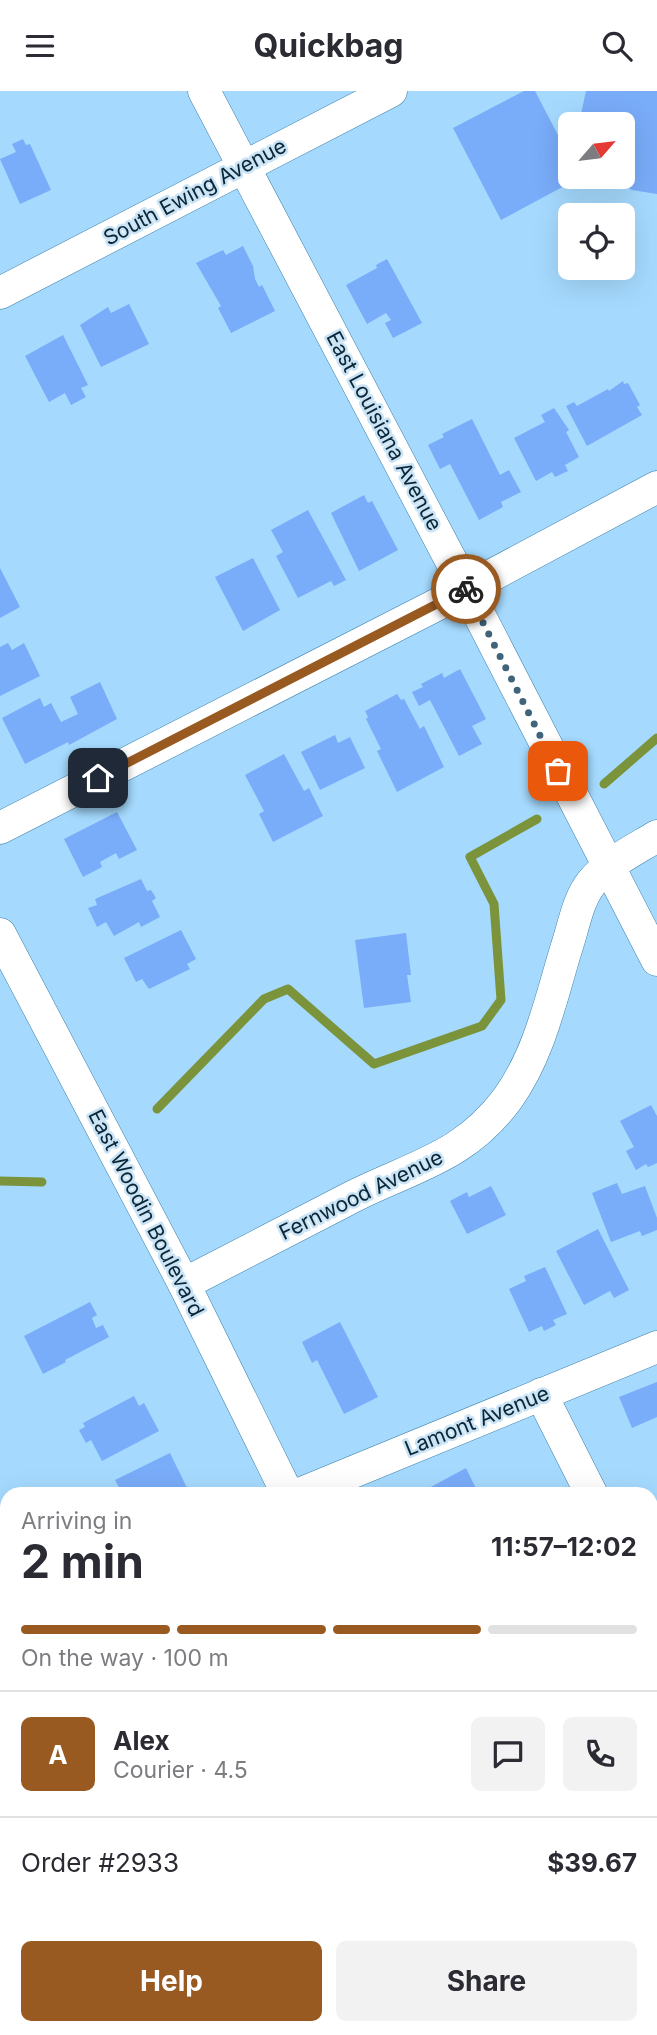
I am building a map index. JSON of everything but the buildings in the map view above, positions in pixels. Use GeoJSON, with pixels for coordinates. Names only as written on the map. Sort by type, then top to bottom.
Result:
{"type":"FeatureCollection","features":[{"type":"Feature","properties":{"kind":"street","name":"East Louisiana Avenue"},"geometry":{"type":"LineString","coordinates":[[204,91],[466,589],[657,960]]}},
{"type":"Feature","properties":{"kind":"street","name":"South Ewing Avenue"},"geometry":{"type":"LineString","coordinates":[[0,293],[391,91]]}},
{"type":"Feature","properties":{"kind":"street"},"geometry":{"type":"LineString","coordinates":[[0,828],[466,589],[657,487]]}},
{"type":"Feature","properties":{"kind":"street","name":"Fernwood Avenue"},"geometry":{"type":"LineString","coordinates":[[184,1284],[377,1185],[448,1154],[480,1129],[506,1100],[522,1075],[537,1043],[579,908],[592,883],[609,866],[657,836]]}},
{"type":"Feature","properties":{"kind":"street","name":"East Woodin Boulevard"},"geometry":{"type":"LineString","coordinates":[[0,934],[184,1284],[284,1487]]}},
{"type":"Feature","properties":{"kind":"street","name":"Lamont Avenue"},"geometry":{"type":"LineString","coordinates":[[316,1487],[657,1347]]}},
{"type":"Feature","properties":{"kind":"street"},"geometry":{"type":"LineString","coordinates":[[541,1394],[588,1487]]}},
{"type":"Feature","properties":{"kind":"waterway"},"geometry":{"type":"LineString","coordinates":[[604,784],[657,738]]}},
{"type":"Feature","properties":{"kind":"waterway"},"geometry":{"type":"LineString","coordinates":[[157,1109],[264,999],[288,989],[374,1064],[482,1026],[501,1000],[494,904],[470,857],[537,819]]}},
{"type":"Feature","properties":{"kind":"waterway"},"geometry":{"type":"LineString","coordinates":[[0,1181],[42,1182]]}},
{"type":"Feature","properties":{"kind":"way so far"},"geometry":{"type":"LineString","coordinates":[[466,589],[558,771]]}},
{"type":"Feature","properties":{"kind":"route"},"geometry":{"type":"LineString","coordinates":[[98,778],[466,589]]}}]}
